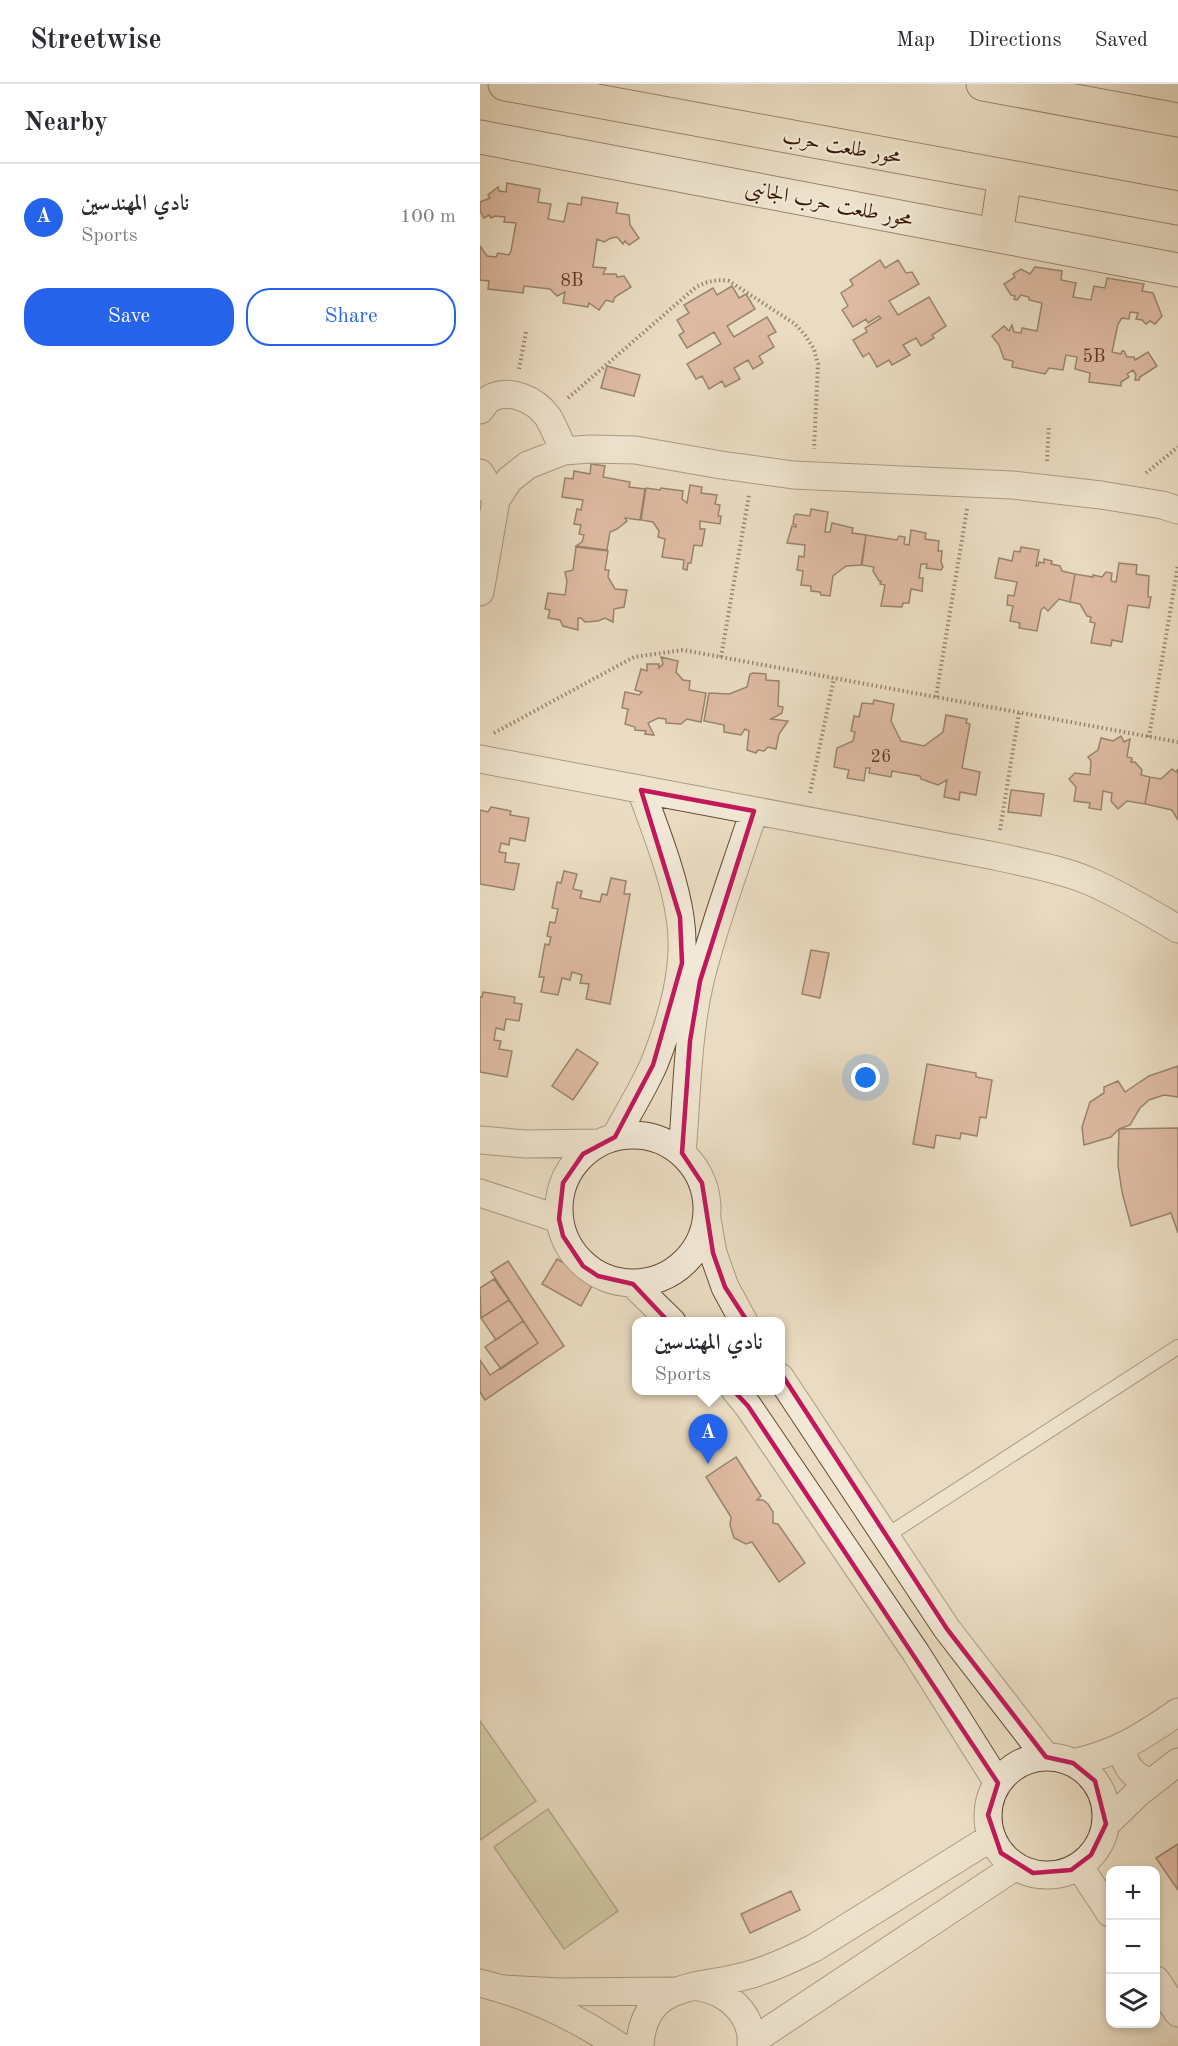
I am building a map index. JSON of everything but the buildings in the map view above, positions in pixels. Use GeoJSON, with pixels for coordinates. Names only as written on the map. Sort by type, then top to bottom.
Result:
{"type":"FeatureCollection","features":[{"type":"Feature","properties":{"kind":"main road","name":"محور طلعت حرب"},"geometry":{"type":"LineString","coordinates":[[505,84],[1178,208]]}},
{"type":"Feature","properties":{"kind":"main road"},"geometry":{"type":"LineString","coordinates":[[983,84],[1178,120]]}},
{"type":"Feature","properties":{"kind":"main road"},"geometry":{"type":"LineString","coordinates":[[996,235],[1005,176]]}},
{"type":"Feature","properties":{"kind":"street","name":"محور طلعت حرب الجانبى"},"geometry":{"type":"LineString","coordinates":[[480,137],[1178,270]]}},
{"type":"Feature","properties":{"kind":"street"},"geometry":{"type":"LineString","coordinates":[[480,410],[489,399],[507,394],[526,398],[538,405],[548,417],[564,451]]}},
{"type":"Feature","properties":{"kind":"street"},"geometry":{"type":"LineString","coordinates":[[480,592],[496,500],[509,480],[528,465],[564,451],[636,450],[753,470],[813,476],[972,482],[1045,489],[1101,495],[1162,505],[1178,510]]}},
{"type":"Feature","properties":{"kind":"street"},"geometry":{"type":"LineString","coordinates":[[480,473],[496,500]]}},
{"type":"Feature","properties":{"kind":"street"},"geometry":{"type":"LineString","coordinates":[[480,759],[995,856],[1087,880],[1131,902],[1178,930]]}},
{"type":"Feature","properties":{"kind":"street"},"geometry":{"type":"LineString","coordinates":[[641,790],[668,868],[680,917],[682,963],[671,1015],[653,1065],[606,1140],[583,1154],[571,1167],[561,1192],[559,1219],[563,1236],[572,1252],[584,1266],[598,1276],[615,1282],[633,1284],[651,1282],[682,1265],[694,1252],[703,1236],[707,1218]]}},
{"type":"Feature","properties":{"kind":"street"},"geometry":{"type":"LineString","coordinates":[[682,1154],[690,1041],[700,981],[754,811]]}},
{"type":"Feature","properties":{"kind":"street"},"geometry":{"type":"LineString","coordinates":[[480,1140],[526,1144],[606,1140],[632,1135],[650,1137],[667,1143],[694,1167],[702,1183],[713,1253],[725,1287],[741,1317]]}},
{"type":"Feature","properties":{"kind":"street"},"geometry":{"type":"LineString","coordinates":[[480,1193],[559,1219]]}},
{"type":"Feature","properties":{"kind":"street"},"geometry":{"type":"LineString","coordinates":[[633,1284],[667,1317]]}},
{"type":"Feature","properties":{"kind":"street"},"geometry":{"type":"LineString","coordinates":[[785,1384],[947,1629],[1046,1757]]}},
{"type":"Feature","properties":{"kind":"street"},"geometry":{"type":"LineString","coordinates":[[739,1395],[916,1653],[998,1783]]}},
{"type":"Feature","properties":{"kind":"street"},"geometry":{"type":"LineString","coordinates":[[1073,1763],[1099,1757],[1122,1748],[1178,1712]]}},
{"type":"Feature","properties":{"kind":"street"},"geometry":{"type":"LineString","coordinates":[[1122,1748],[1124,1760],[1130,1770],[1139,1778],[1150,1783]]}},
{"type":"Feature","properties":{"kind":"street"},"geometry":{"type":"LineString","coordinates":[[1046,1757],[1060,1758],[1073,1763],[1095,1781],[1102,1794],[1106,1824],[1101,1840],[1092,1855],[1079,1866],[1061,1873],[1042,1875],[1016,1866],[1001,1853],[989,1826],[989,1804],[998,1783],[1007,1773],[1019,1764],[1046,1757]]}},
{"type":"Feature","properties":{"kind":"street"},"geometry":{"type":"LineString","coordinates":[[1106,1824],[1150,1783],[1178,1762]]}},
{"type":"Feature","properties":{"kind":"street"},"geometry":{"type":"LineString","coordinates":[[640,2046],[642,2028],[649,2012],[660,1999],[684,1989],[747,1976],[794,1958],[814,1948],[992,1837]]}},
{"type":"Feature","properties":{"kind":"street"},"geometry":{"type":"LineString","coordinates":[[492,1986],[581,1992],[711,1989],[727,1997],[740,2009],[748,2024],[751,2044],[1016,1866]]}},
{"type":"Feature","properties":{"kind":"street"},"geometry":{"type":"LineString","coordinates":[[1079,1866],[1106,1906]]}},
{"type":"Feature","properties":{"kind":"street"},"geometry":{"type":"LineString","coordinates":[[492,1986],[541,2003],[620,2046]]}},
{"type":"Feature","properties":{"kind":"street"},"geometry":{"type":"LineString","coordinates":[[1160,1987],[1178,2013]]}},
{"type":"Feature","properties":{"kind":"lane"},"geometry":{"type":"LineString","coordinates":[[886,1536],[1178,1347]]}},
{"type":"Feature","properties":{"kind":"path"},"geometry":{"type":"LineString","coordinates":[[548,417],[696,287],[706,281],[717,279],[729,281],[795,324],[806,335],[814,349],[818,364],[813,476]]}},
{"type":"Feature","properties":{"kind":"path"},"geometry":{"type":"LineString","coordinates":[[513,396],[526,332]]}},
{"type":"Feature","properties":{"kind":"path"},"geometry":{"type":"LineString","coordinates":[[1045,489],[1049,425]]}},
{"type":"Feature","properties":{"kind":"path"},"geometry":{"type":"LineString","coordinates":[[721,657],[753,470]]}},
{"type":"Feature","properties":{"kind":"path"},"geometry":{"type":"LineString","coordinates":[[936,697],[972,482]]}},
{"type":"Feature","properties":{"kind":"path"},"geometry":{"type":"LineString","coordinates":[[1149,737],[1178,565]]}},
{"type":"Feature","properties":{"kind":"path"},"geometry":{"type":"LineString","coordinates":[[490,734],[634,657],[683,650],[1178,742]]}},
{"type":"Feature","properties":{"kind":"path"},"geometry":{"type":"LineString","coordinates":[[804,820],[834,678]]}},
{"type":"Feature","properties":{"kind":"path"},"geometry":{"type":"LineString","coordinates":[[995,856],[1019,713]]}},
{"type":"Feature","properties":{"kind":"highlighted area"},"geometry":{"type":"Polygon","coordinates":[[[641,790],[754,811],[700,981],[690,1041],[682,1153],[702,1183],[713,1253],[725,1287],[947,1629],[1046,1757],[1073,1763],[1095,1781],[1106,1824],[1091,1855],[1071,1870],[1033,1873],[1001,1853],[988,1815],[998,1783],[748,1406],[633,1284],[598,1276],[583,1266],[563,1236],[559,1219],[563,1183],[583,1154],[615,1137],[653,1065],[682,963],[680,917],[641,790]]]}},
{"type":"Feature","properties":{"kind":"green space"},"geometry":{"type":"Polygon","coordinates":[[[480,1721],[536,1801],[480,1840],[480,1721]]]}},
{"type":"Feature","properties":{"kind":"green space"},"geometry":{"type":"Polygon","coordinates":[[[548,1809],[618,1911],[564,1949],[494,1847],[548,1809]]]}},
{"type":"Feature","properties":{"kind":"place","name":"نادي المهندسين"},"geometry":{"type":"Point","coordinates":[708,1464]}}]}
